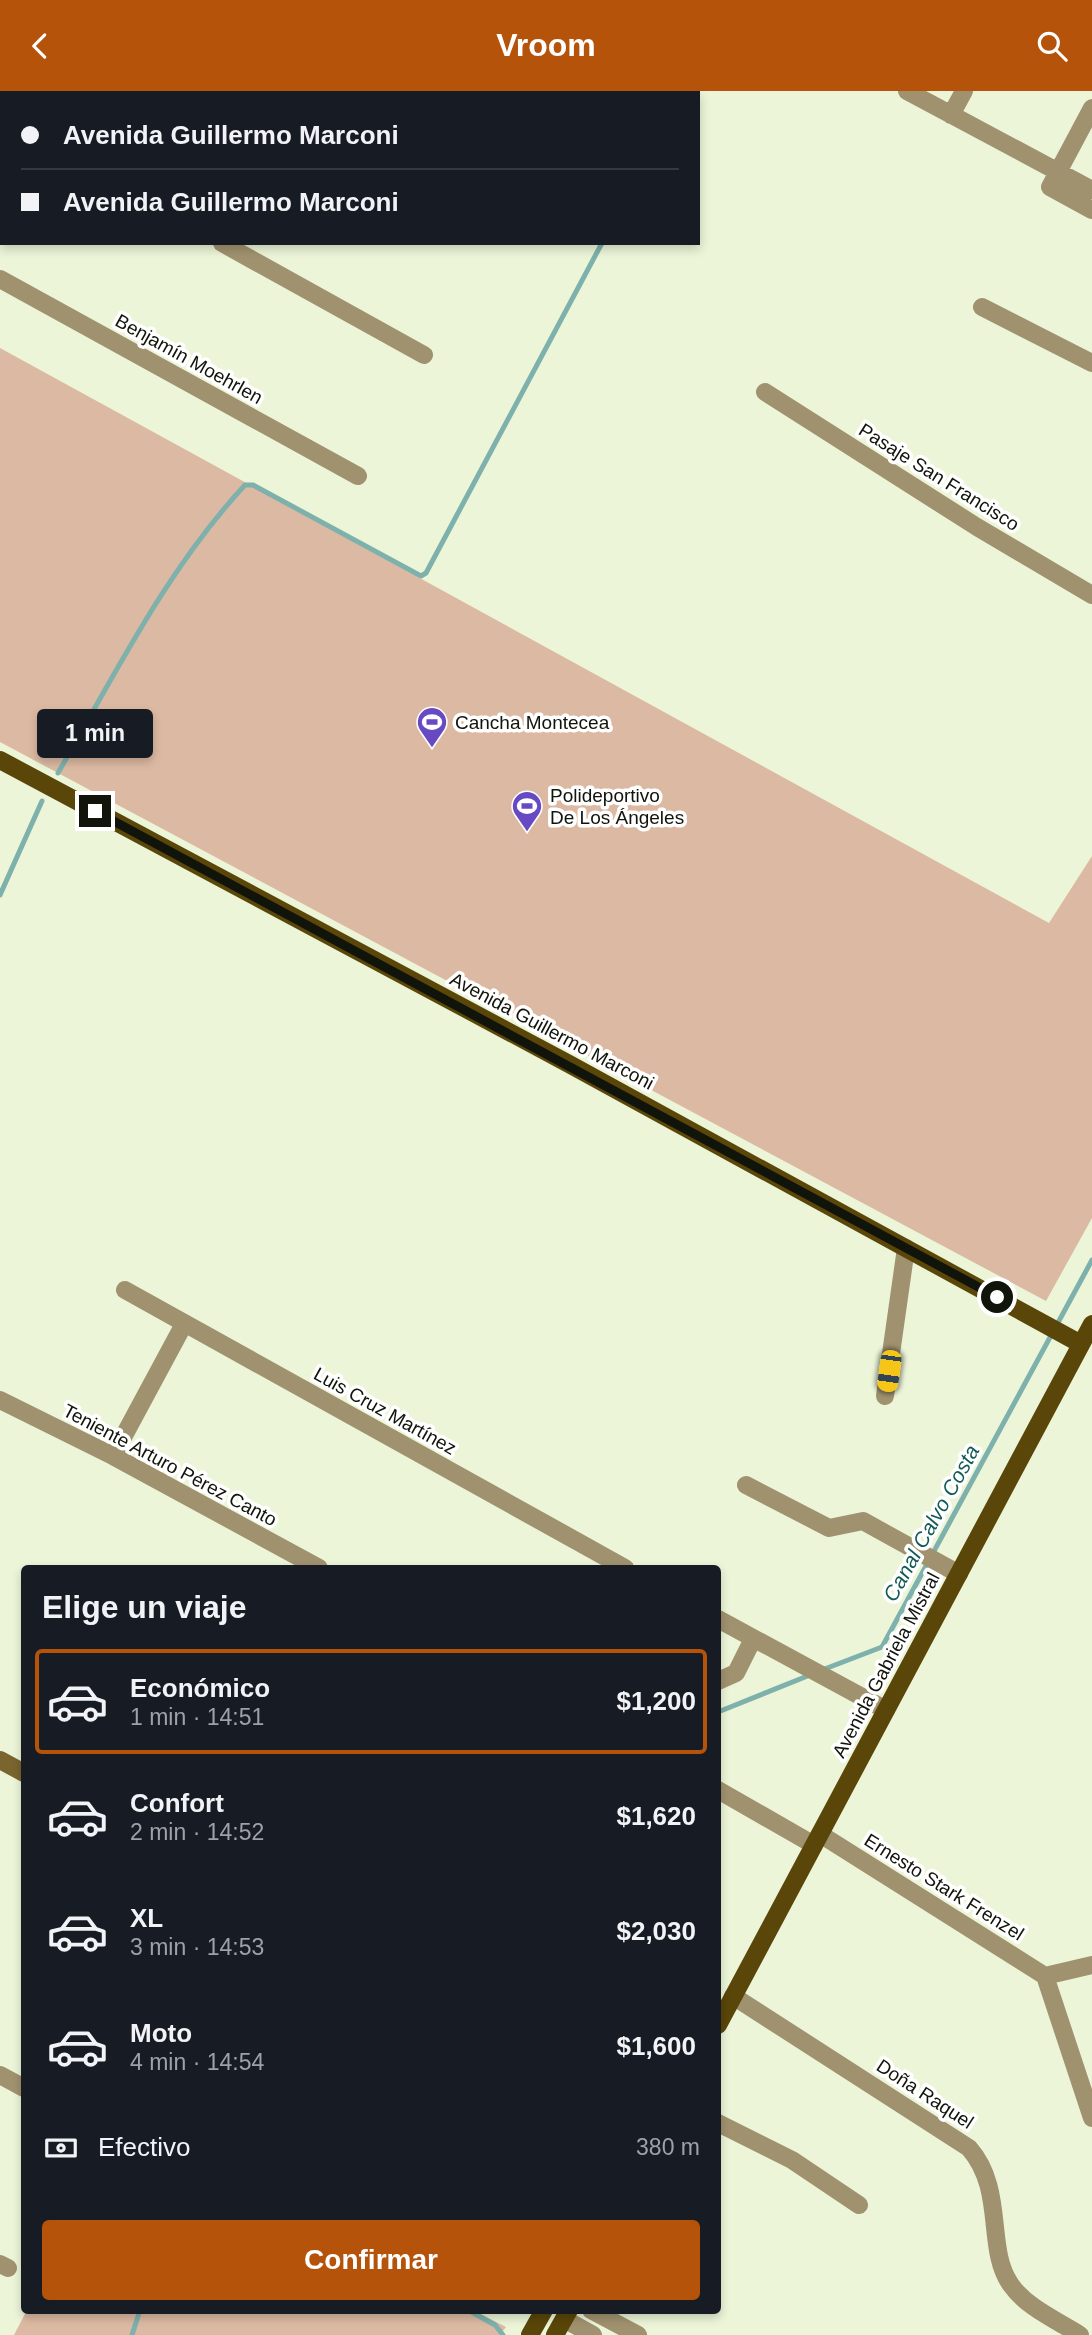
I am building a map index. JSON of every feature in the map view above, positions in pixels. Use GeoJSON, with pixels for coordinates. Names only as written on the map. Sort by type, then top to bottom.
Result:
{"type":"FeatureCollection","features":[{"type":"Feature","properties":{"kind":"main road","name":"Avenida Guillermo Marconi"},"geometry":{"type":"LineString","coordinates":[[0,760],[1074,1340]]}},
{"type":"Feature","properties":{"kind":"main road","name":"Avenida Gabriela Mistral"},"geometry":{"type":"LineString","coordinates":[[721,2019],[959,1574],[1074,1340],[1092,1324]]}},
{"type":"Feature","properties":{"kind":"main road"},"geometry":{"type":"LineString","coordinates":[[0,1760],[21,1771]]}},
{"type":"Feature","properties":{"kind":"main road"},"geometry":{"type":"LineString","coordinates":[[530,2335],[542,2314]]}},
{"type":"Feature","properties":{"kind":"main road"},"geometry":{"type":"LineString","coordinates":[[555,2335],[567,2314]]}},
{"type":"Feature","properties":{"kind":"street"},"geometry":{"type":"LineString","coordinates":[[906,91],[951,115],[1054,179],[1092,210]]}},
{"type":"Feature","properties":{"kind":"street"},"geometry":{"type":"LineString","coordinates":[[951,115],[964,91]]}},
{"type":"Feature","properties":{"kind":"street"},"geometry":{"type":"LineString","coordinates":[[1054,179],[1092,108]]}},
{"type":"Feature","properties":{"kind":"street"},"geometry":{"type":"LineString","coordinates":[[1054,179],[1092,190]]}},
{"type":"Feature","properties":{"kind":"street"},"geometry":{"type":"LineString","coordinates":[[226,245],[424,355]]}},
{"type":"Feature","properties":{"kind":"street","name":"Benjamín Moehrlen"},"geometry":{"type":"LineString","coordinates":[[0,279],[358,477]]}},
{"type":"Feature","properties":{"kind":"street"},"geometry":{"type":"LineString","coordinates":[[982,307],[1092,363]]}},
{"type":"Feature","properties":{"kind":"street","name":"Pasaje San Francisco"},"geometry":{"type":"LineString","coordinates":[[765,391],[976,527],[1092,594]]}},
{"type":"Feature","properties":{"kind":"street"},"geometry":{"type":"LineString","coordinates":[[885,1396],[906,1248]]}},
{"type":"Feature","properties":{"kind":"street","name":"Luis Cruz Martínez"},"geometry":{"type":"LineString","coordinates":[[125,1290],[620,1565]]}},
{"type":"Feature","properties":{"kind":"street"},"geometry":{"type":"LineString","coordinates":[[113,1456],[184,1324]]}},
{"type":"Feature","properties":{"kind":"street","name":"Teniente Arturo Pérez Canto"},"geometry":{"type":"LineString","coordinates":[[0,1400],[113,1456],[313,1565]]}},
{"type":"Feature","properties":{"kind":"street"},"geometry":{"type":"LineString","coordinates":[[746,1486],[829,1528],[863,1521],[959,1574]]}},
{"type":"Feature","properties":{"kind":"street"},"geometry":{"type":"LineString","coordinates":[[721,1621],[886,1710]]}},
{"type":"Feature","properties":{"kind":"street"},"geometry":{"type":"LineString","coordinates":[[721,1680],[736,1673],[753,1639]]}},
{"type":"Feature","properties":{"kind":"street"},"geometry":{"type":"LineString","coordinates":[[721,1791],[817,1839]]}},
{"type":"Feature","properties":{"kind":"street","name":"Ernesto Stark Frenzel"},"geometry":{"type":"LineString","coordinates":[[817,1839],[1045,1976]]}},
{"type":"Feature","properties":{"kind":"street"},"geometry":{"type":"LineString","coordinates":[[1092,1965],[1045,1976],[1092,2118]]}},
{"type":"Feature","properties":{"kind":"street","name":"Doña Raquel"},"geometry":{"type":"LineString","coordinates":[[733,1996],[969,2148],[988,2179],[1003,2271],[1010,2285],[1023,2298],[1080,2335]]}},
{"type":"Feature","properties":{"kind":"street"},"geometry":{"type":"LineString","coordinates":[[2,2081],[21,2087]]}},
{"type":"Feature","properties":{"kind":"street"},"geometry":{"type":"LineString","coordinates":[[721,2124],[792,2160],[859,2205]]}},
{"type":"Feature","properties":{"kind":"street"},"geometry":{"type":"LineString","coordinates":[[567,2314],[593,2335]]}},
{"type":"Feature","properties":{"kind":"street"},"geometry":{"type":"LineString","coordinates":[[599,2314],[638,2335]]}},
{"type":"Feature","properties":{"kind":"shaded area","name":"Polideportivo De Los Ángeles"},"geometry":{"type":"Polygon","coordinates":[[[0,348],[1049,923],[1092,856],[1092,1218],[1046,1301],[0,742],[0,348]]]}},
{"type":"Feature","properties":{"kind":"shaded area"},"geometry":{"type":"Polygon","coordinates":[[[25,2314],[481,2314],[506,2327],[500,2335],[14,2335],[25,2314]]]}},
{"type":"Feature","properties":{"kind":"waterway"},"geometry":{"type":"LineString","coordinates":[[58,773],[167,587],[217,517],[245,485],[253,485],[421,576],[426,573],[601,245]]}},
{"type":"Feature","properties":{"kind":"waterway"},"geometry":{"type":"LineString","coordinates":[[0,895],[42,801]]}},
{"type":"Feature","properties":{"kind":"waterway","name":"Canal Calvo Costa"},"geometry":{"type":"LineString","coordinates":[[822,1670],[882,1647],[1092,1260]]}},
{"type":"Feature","properties":{"kind":"waterway","name":"Canal Calvo Costa"},"geometry":{"type":"LineString","coordinates":[[721,1711],[810,1675]]}},
{"type":"Feature","properties":{"kind":"waterway","name":"Canal Calvo Costa"},"geometry":{"type":"LineString","coordinates":[[132,2335],[139,2314]]}},
{"type":"Feature","properties":{"kind":"waterway"},"geometry":{"type":"LineString","coordinates":[[475,2314],[495,2325],[503,2335]]}},
{"type":"Feature","properties":{"kind":"place","name":"Cancha Montecea"},"geometry":{"type":"Point","coordinates":[432,749]}},
{"type":"Feature","properties":{"kind":"place","name":"Polideportivo De Los Ángeles"},"geometry":{"type":"Point","coordinates":[527,833]}},
{"type":"Feature","properties":{"kind":"route"},"geometry":{"type":"LineString","coordinates":[[95,811],[569,1064],[997,1297]]}}]}
